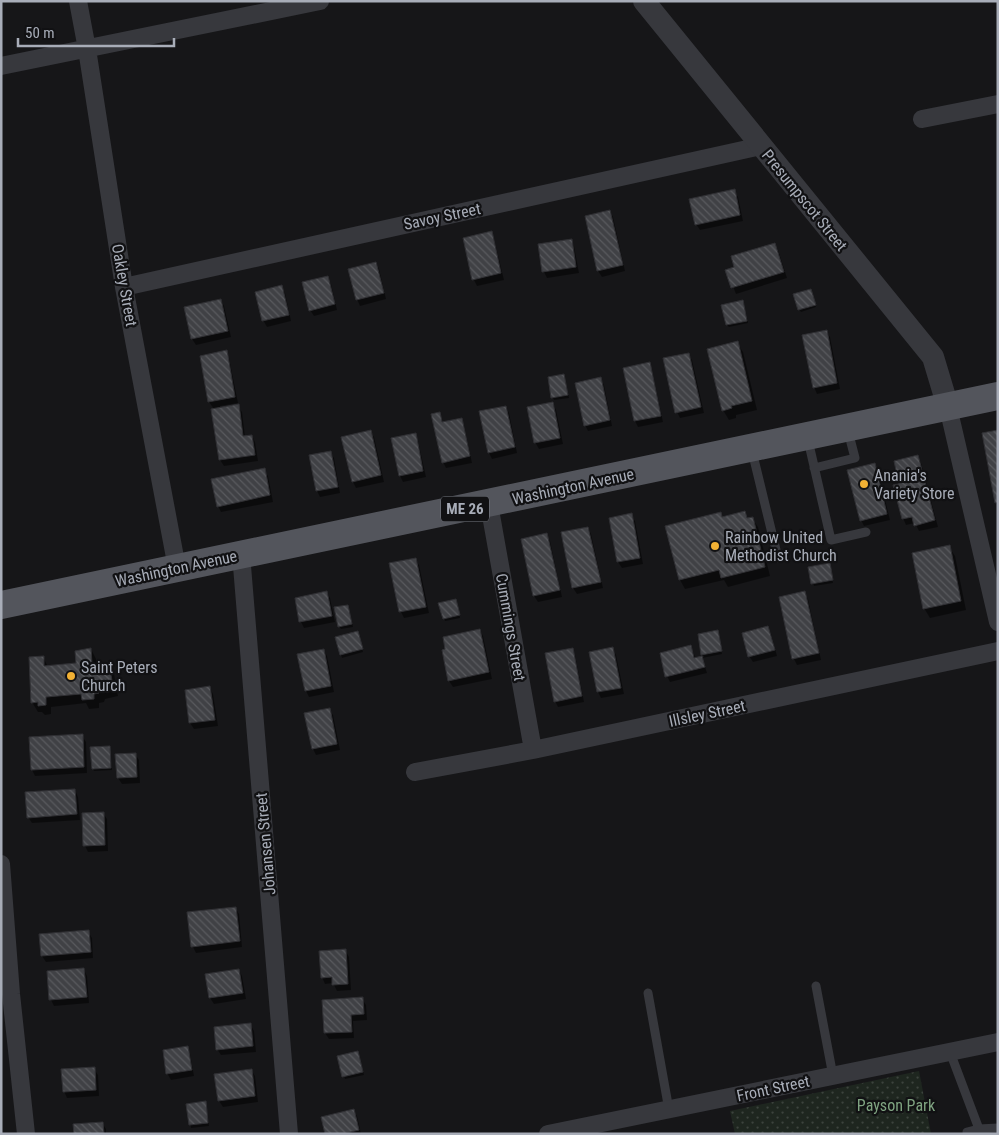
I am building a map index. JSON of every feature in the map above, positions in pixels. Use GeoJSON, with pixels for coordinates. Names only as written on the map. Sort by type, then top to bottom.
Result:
{"type":"FeatureCollection","features":[{"type":"Feature","properties":{"kind":"main road","name":"Washington Avenue"},"geometry":{"type":"LineString","coordinates":[[1,605],[998,396]]}},
{"type":"Feature","properties":{"kind":"street","name":"Oakley Street"},"geometry":{"type":"LineString","coordinates":[[78,1],[124,286],[177,568]]}},
{"type":"Feature","properties":{"kind":"street"},"geometry":{"type":"LineString","coordinates":[[1,66],[320,1]]}},
{"type":"Feature","properties":{"kind":"street","name":"Presumpscot Street"},"geometry":{"type":"LineString","coordinates":[[644,1],[933,357],[948,407]]}},
{"type":"Feature","properties":{"kind":"street"},"geometry":{"type":"LineString","coordinates":[[922,119],[998,104]]}},
{"type":"Feature","properties":{"kind":"street","name":"Savoy Street"},"geometry":{"type":"LineString","coordinates":[[124,286],[761,146]]}},
{"type":"Feature","properties":{"kind":"street"},"geometry":{"type":"LineString","coordinates":[[948,407],[998,622]]}},
{"type":"Feature","properties":{"kind":"street","name":"Cummings Street"},"geometry":{"type":"LineString","coordinates":[[489,504],[533,750]]}},
{"type":"Feature","properties":{"kind":"street","name":"Johansen Street"},"geometry":{"type":"LineString","coordinates":[[241,554],[289,1134]]}},
{"type":"Feature","properties":{"kind":"street","name":"Illsley Street"},"geometry":{"type":"LineString","coordinates":[[415,772],[533,750],[998,651]]}},
{"type":"Feature","properties":{"kind":"street"},"geometry":{"type":"LineString","coordinates":[[1,864],[6,995],[26,1134]]}},
{"type":"Feature","properties":{"kind":"street","name":"Front Street"},"geometry":{"type":"LineString","coordinates":[[548,1134],[998,1042]]}},
{"type":"Feature","properties":{"kind":"lane"},"geometry":{"type":"LineString","coordinates":[[814,468],[855,458],[848,428]]}},
{"type":"Feature","properties":{"kind":"lane"},"geometry":{"type":"LineString","coordinates":[[807,437],[831,540],[866,532]]}},
{"type":"Feature","properties":{"kind":"lane"},"geometry":{"type":"LineString","coordinates":[[752,449],[778,558]]}},
{"type":"Feature","properties":{"kind":"lane"},"geometry":{"type":"LineString","coordinates":[[816,986],[833,1076]]}},
{"type":"Feature","properties":{"kind":"lane"},"geometry":{"type":"LineString","coordinates":[[648,993],[669,1110]]}},
{"type":"Feature","properties":{"kind":"lane"},"geometry":{"type":"LineString","coordinates":[[950,1052],[979,1129]]}},
{"type":"Feature","properties":{"kind":"lane"},"geometry":{"type":"LineString","coordinates":[[968,1134],[967,1132],[979,1129],[998,1128]]}},
{"type":"Feature","properties":{"kind":"green space","name":"Payson Park"},"geometry":{"type":"Polygon","coordinates":[[[919,1071],[931,1134],[735,1134],[730,1111],[919,1071]]]}},
{"type":"Feature","properties":{"kind":"building"},"geometry":{"type":"Polygon","coordinates":[[[735,189],[740,215],[695,225],[689,199],[735,189]]]}},
{"type":"Feature","properties":{"kind":"building"},"geometry":{"type":"Polygon","coordinates":[[[610,210],[623,265],[597,271],[585,216],[610,210]]]}},
{"type":"Feature","properties":{"kind":"building"},"geometry":{"type":"Polygon","coordinates":[[[492,231],[501,273],[472,280],[463,238],[492,231]]]}},
{"type":"Feature","properties":{"kind":"building"},"geometry":{"type":"Polygon","coordinates":[[[572,239],[576,267],[542,272],[538,244],[572,239]]]}},
{"type":"Feature","properties":{"kind":"building"},"geometry":{"type":"Polygon","coordinates":[[[775,243],[784,272],[731,288],[725,270],[734,267],[731,256],[775,243]]]}},
{"type":"Feature","properties":{"kind":"building"},"geometry":{"type":"Polygon","coordinates":[[[376,262],[384,293],[356,300],[348,269],[376,262]]]}},
{"type":"Feature","properties":{"kind":"building"},"geometry":{"type":"Polygon","coordinates":[[[328,276],[335,304],[309,311],[302,282],[328,276]]]}},
{"type":"Feature","properties":{"kind":"building"},"geometry":{"type":"Polygon","coordinates":[[[282,285],[289,315],[262,321],[255,292],[282,285]]]}},
{"type":"Feature","properties":{"kind":"building"},"geometry":{"type":"Polygon","coordinates":[[[811,289],[816,305],[798,310],[793,294],[811,289]]]}},
{"type":"Feature","properties":{"kind":"building"},"geometry":{"type":"Polygon","coordinates":[[[221,299],[228,331],[191,339],[184,307],[221,299]]]}},
{"type":"Feature","properties":{"kind":"building"},"geometry":{"type":"Polygon","coordinates":[[[743,300],[747,321],[726,325],[721,305],[743,300]]]}},
{"type":"Feature","properties":{"kind":"building"},"geometry":{"type":"Polygon","coordinates":[[[827,330],[837,383],[813,388],[802,335],[827,330]]]}},
{"type":"Feature","properties":{"kind":"building"},"geometry":{"type":"Polygon","coordinates":[[[738,341],[752,401],[731,406],[732,408],[722,411],[707,349],[738,341]]]}},
{"type":"Feature","properties":{"kind":"building"},"geometry":{"type":"Polygon","coordinates":[[[227,350],[235,397],[208,402],[200,356],[227,350]]]}},
{"type":"Feature","properties":{"kind":"building"},"geometry":{"type":"Polygon","coordinates":[[[689,353],[701,407],[675,413],[663,358],[689,353]]]}},
{"type":"Feature","properties":{"kind":"building"},"geometry":{"type":"Polygon","coordinates":[[[650,362],[661,416],[634,421],[623,368],[650,362]]]}},
{"type":"Feature","properties":{"kind":"building"},"geometry":{"type":"Polygon","coordinates":[[[564,374],[568,395],[551,398],[548,377],[564,374]]]}},
{"type":"Feature","properties":{"kind":"building"},"geometry":{"type":"Polygon","coordinates":[[[601,377],[610,420],[584,426],[575,383],[601,377]]]}},
{"type":"Feature","properties":{"kind":"building"},"geometry":{"type":"Polygon","coordinates":[[[553,402],[560,438],[534,443],[527,407],[553,402]]]}},
{"type":"Feature","properties":{"kind":"building"},"geometry":{"type":"Polygon","coordinates":[[[239,404],[243,436],[252,435],[255,455],[219,460],[211,409],[239,404]]]}},
{"type":"Feature","properties":{"kind":"building"},"geometry":{"type":"Polygon","coordinates":[[[506,406],[515,447],[488,453],[479,411],[506,406]]]}},
{"type":"Feature","properties":{"kind":"building"},"geometry":{"type":"Polygon","coordinates":[[[440,412],[442,422],[462,418],[470,456],[442,463],[431,414],[440,412]]]}},
{"type":"Feature","properties":{"kind":"building"},"geometry":{"type":"Polygon","coordinates":[[[371,430],[381,475],[352,482],[341,437],[371,430]]]}},
{"type":"Feature","properties":{"kind":"building"},"geometry":{"type":"Polygon","coordinates":[[[998,430],[998,502],[995,503],[982,433],[998,430]]]}},
{"type":"Feature","properties":{"kind":"building"},"geometry":{"type":"Polygon","coordinates":[[[416,433],[423,471],[399,476],[391,438],[416,433]]]}},
{"type":"Feature","properties":{"kind":"building"},"geometry":{"type":"Polygon","coordinates":[[[331,451],[338,487],[316,491],[309,455],[331,451]]]}},
{"type":"Feature","properties":{"kind":"building"},"geometry":{"type":"Polygon","coordinates":[[[918,455],[935,520],[914,526],[912,517],[902,519],[893,485],[899,484],[894,461],[918,455]]]}},
{"type":"Feature","properties":{"kind":"building"},"geometry":{"type":"Polygon","coordinates":[[[875,463],[887,514],[860,521],[847,470],[875,463]]]}},
{"type":"Feature","properties":{"kind":"building"},"geometry":{"type":"Polygon","coordinates":[[[265,468],[270,495],[217,507],[211,479],[265,468]]]}},
{"type":"Feature","properties":{"kind":"building","name":"Rainbow United Methodist Church"},"geometry":{"type":"Polygon","coordinates":[[[745,511],[747,518],[753,517],[765,567],[721,578],[719,570],[679,580],[665,526],[721,512],[722,517],[745,511]]]}},
{"type":"Feature","properties":{"kind":"building"},"geometry":{"type":"Polygon","coordinates":[[[632,513],[640,558],[617,562],[609,518],[632,513]]]}},
{"type":"Feature","properties":{"kind":"building"},"geometry":{"type":"Polygon","coordinates":[[[588,527],[601,582],[572,588],[561,532],[588,527]]]}},
{"type":"Feature","properties":{"kind":"building"},"geometry":{"type":"Polygon","coordinates":[[[547,533],[560,590],[533,596],[521,539],[547,533]]]}},
{"type":"Feature","properties":{"kind":"building"},"geometry":{"type":"Polygon","coordinates":[[[950,545],[961,601],[923,609],[912,553],[950,545]]]}},
{"type":"Feature","properties":{"kind":"building"},"geometry":{"type":"Polygon","coordinates":[[[416,558],[426,607],[399,612],[389,563],[416,558]]]}},
{"type":"Feature","properties":{"kind":"building"},"geometry":{"type":"Polygon","coordinates":[[[830,563],[833,580],[811,584],[808,567],[830,563]]]}},
{"type":"Feature","properties":{"kind":"building"},"geometry":{"type":"Polygon","coordinates":[[[327,591],[332,616],[299,622],[295,598],[327,591]]]}},
{"type":"Feature","properties":{"kind":"building"},"geometry":{"type":"Polygon","coordinates":[[[805,591],[819,653],[792,659],[779,597],[805,591]]]}},
{"type":"Feature","properties":{"kind":"building"},"geometry":{"type":"Polygon","coordinates":[[[456,599],[460,615],[443,619],[438,603],[456,599]]]}},
{"type":"Feature","properties":{"kind":"building"},"geometry":{"type":"Polygon","coordinates":[[[348,605],[352,624],[338,627],[334,607],[348,605]]]}},
{"type":"Feature","properties":{"kind":"building"},"geometry":{"type":"Polygon","coordinates":[[[768,626],[775,650],[748,657],[742,633],[768,626]]]}},
{"type":"Feature","properties":{"kind":"building"},"geometry":{"type":"Polygon","coordinates":[[[480,629],[489,672],[448,681],[442,650],[445,649],[443,637],[480,629]]]}},
{"type":"Feature","properties":{"kind":"building"},"geometry":{"type":"Polygon","coordinates":[[[718,630],[722,651],[701,655],[698,634],[718,630]]]}},
{"type":"Feature","properties":{"kind":"building"},"geometry":{"type":"Polygon","coordinates":[[[358,631],[363,649],[340,655],[335,637],[358,631]]]}},
{"type":"Feature","properties":{"kind":"building"},"geometry":{"type":"Polygon","coordinates":[[[691,645],[694,658],[702,656],[705,667],[665,677],[660,653],[691,645]]]}},
{"type":"Feature","properties":{"kind":"building"},"geometry":{"type":"Polygon","coordinates":[[[613,647],[621,688],[597,692],[589,652],[613,647]]]}},
{"type":"Feature","properties":{"kind":"building","name":"Saint Peters Church"},"geometry":{"type":"Polygon","coordinates":[[[91,648],[92,664],[109,663],[113,687],[100,689],[99,693],[94,694],[94,699],[82,700],[81,694],[46,697],[46,705],[38,706],[38,702],[31,703],[29,657],[44,656],[44,666],[76,663],[75,651],[91,648]]]}},
{"type":"Feature","properties":{"kind":"building"},"geometry":{"type":"Polygon","coordinates":[[[573,648],[582,696],[554,702],[545,653],[573,648]]]}},
{"type":"Feature","properties":{"kind":"building"},"geometry":{"type":"Polygon","coordinates":[[[324,649],[331,686],[305,691],[297,654],[324,649]]]}},
{"type":"Feature","properties":{"kind":"building"},"geometry":{"type":"Polygon","coordinates":[[[210,686],[215,720],[189,723],[185,690],[210,686]]]}},
{"type":"Feature","properties":{"kind":"building"},"geometry":{"type":"Polygon","coordinates":[[[330,708],[337,744],[312,749],[304,713],[330,708]]]}},
{"type":"Feature","properties":{"kind":"building"},"geometry":{"type":"Polygon","coordinates":[[[83,734],[84,767],[31,770],[29,737],[83,734]]]}},
{"type":"Feature","properties":{"kind":"building"},"geometry":{"type":"Polygon","coordinates":[[[110,746],[111,768],[92,769],[90,747],[110,746]]]}},
{"type":"Feature","properties":{"kind":"building"},"geometry":{"type":"Polygon","coordinates":[[[136,753],[137,777],[117,778],[115,754],[136,753]]]}},
{"type":"Feature","properties":{"kind":"building"},"geometry":{"type":"Polygon","coordinates":[[[75,789],[77,814],[27,818],[25,792],[75,789]]]}},
{"type":"Feature","properties":{"kind":"building"},"geometry":{"type":"Polygon","coordinates":[[[104,812],[105,845],[83,846],[82,813],[104,812]]]}},
{"type":"Feature","properties":{"kind":"building"},"geometry":{"type":"Polygon","coordinates":[[[236,907],[240,941],[191,947],[187,912],[236,907]]]}},
{"type":"Feature","properties":{"kind":"building"},"geometry":{"type":"Polygon","coordinates":[[[89,930],[91,952],[41,956],[39,934],[89,930]]]}},
{"type":"Feature","properties":{"kind":"building"},"geometry":{"type":"Polygon","coordinates":[[[346,949],[348,984],[332,985],[332,977],[321,978],[319,951],[346,949]]]}},
{"type":"Feature","properties":{"kind":"building"},"geometry":{"type":"Polygon","coordinates":[[[84,968],[87,997],[49,1000],[47,971],[84,968]]]}},
{"type":"Feature","properties":{"kind":"building"},"geometry":{"type":"Polygon","coordinates":[[[239,969],[243,993],[209,998],[205,974],[239,969]]]}},
{"type":"Feature","properties":{"kind":"building"},"geometry":{"type":"Polygon","coordinates":[[[363,997],[364,1014],[351,1015],[352,1032],[324,1033],[322,1000],[363,997]]]}},
{"type":"Feature","properties":{"kind":"building"},"geometry":{"type":"Polygon","coordinates":[[[251,1023],[253,1046],[216,1050],[214,1027],[251,1023]]]}},
{"type":"Feature","properties":{"kind":"building"},"geometry":{"type":"Polygon","coordinates":[[[188,1046],[192,1070],[166,1074],[163,1050],[188,1046]]]}},
{"type":"Feature","properties":{"kind":"building"},"geometry":{"type":"Polygon","coordinates":[[[358,1051],[363,1072],[342,1077],[337,1056],[358,1051]]]}},
{"type":"Feature","properties":{"kind":"building"},"geometry":{"type":"Polygon","coordinates":[[[95,1067],[96,1090],[63,1092],[61,1069],[95,1067]]]}},
{"type":"Feature","properties":{"kind":"building"},"geometry":{"type":"Polygon","coordinates":[[[252,1069],[255,1096],[218,1101],[214,1074],[252,1069]]]}},
{"type":"Feature","properties":{"kind":"building"},"geometry":{"type":"Polygon","coordinates":[[[206,1101],[208,1123],[189,1125],[186,1104],[206,1101]]]}},
{"type":"Feature","properties":{"kind":"building"},"geometry":{"type":"Polygon","coordinates":[[[354,1109],[359,1130],[342,1134],[325,1134],[321,1117],[354,1109]]]}},
{"type":"Feature","properties":{"kind":"building"},"geometry":{"type":"Polygon","coordinates":[[[103,1122],[104,1134],[74,1134],[73,1124],[103,1122]]]}},
{"type":"Feature","properties":{"kind":"place","name":"Anania's Variety Store"},"geometry":{"type":"Point","coordinates":[864,484]}},
{"type":"Feature","properties":{"kind":"place","name":"Rainbow United Methodist Church"},"geometry":{"type":"Point","coordinates":[715,546]}},
{"type":"Feature","properties":{"kind":"place","name":"Saint Peters Church"},"geometry":{"type":"Point","coordinates":[71,676]}}]}
